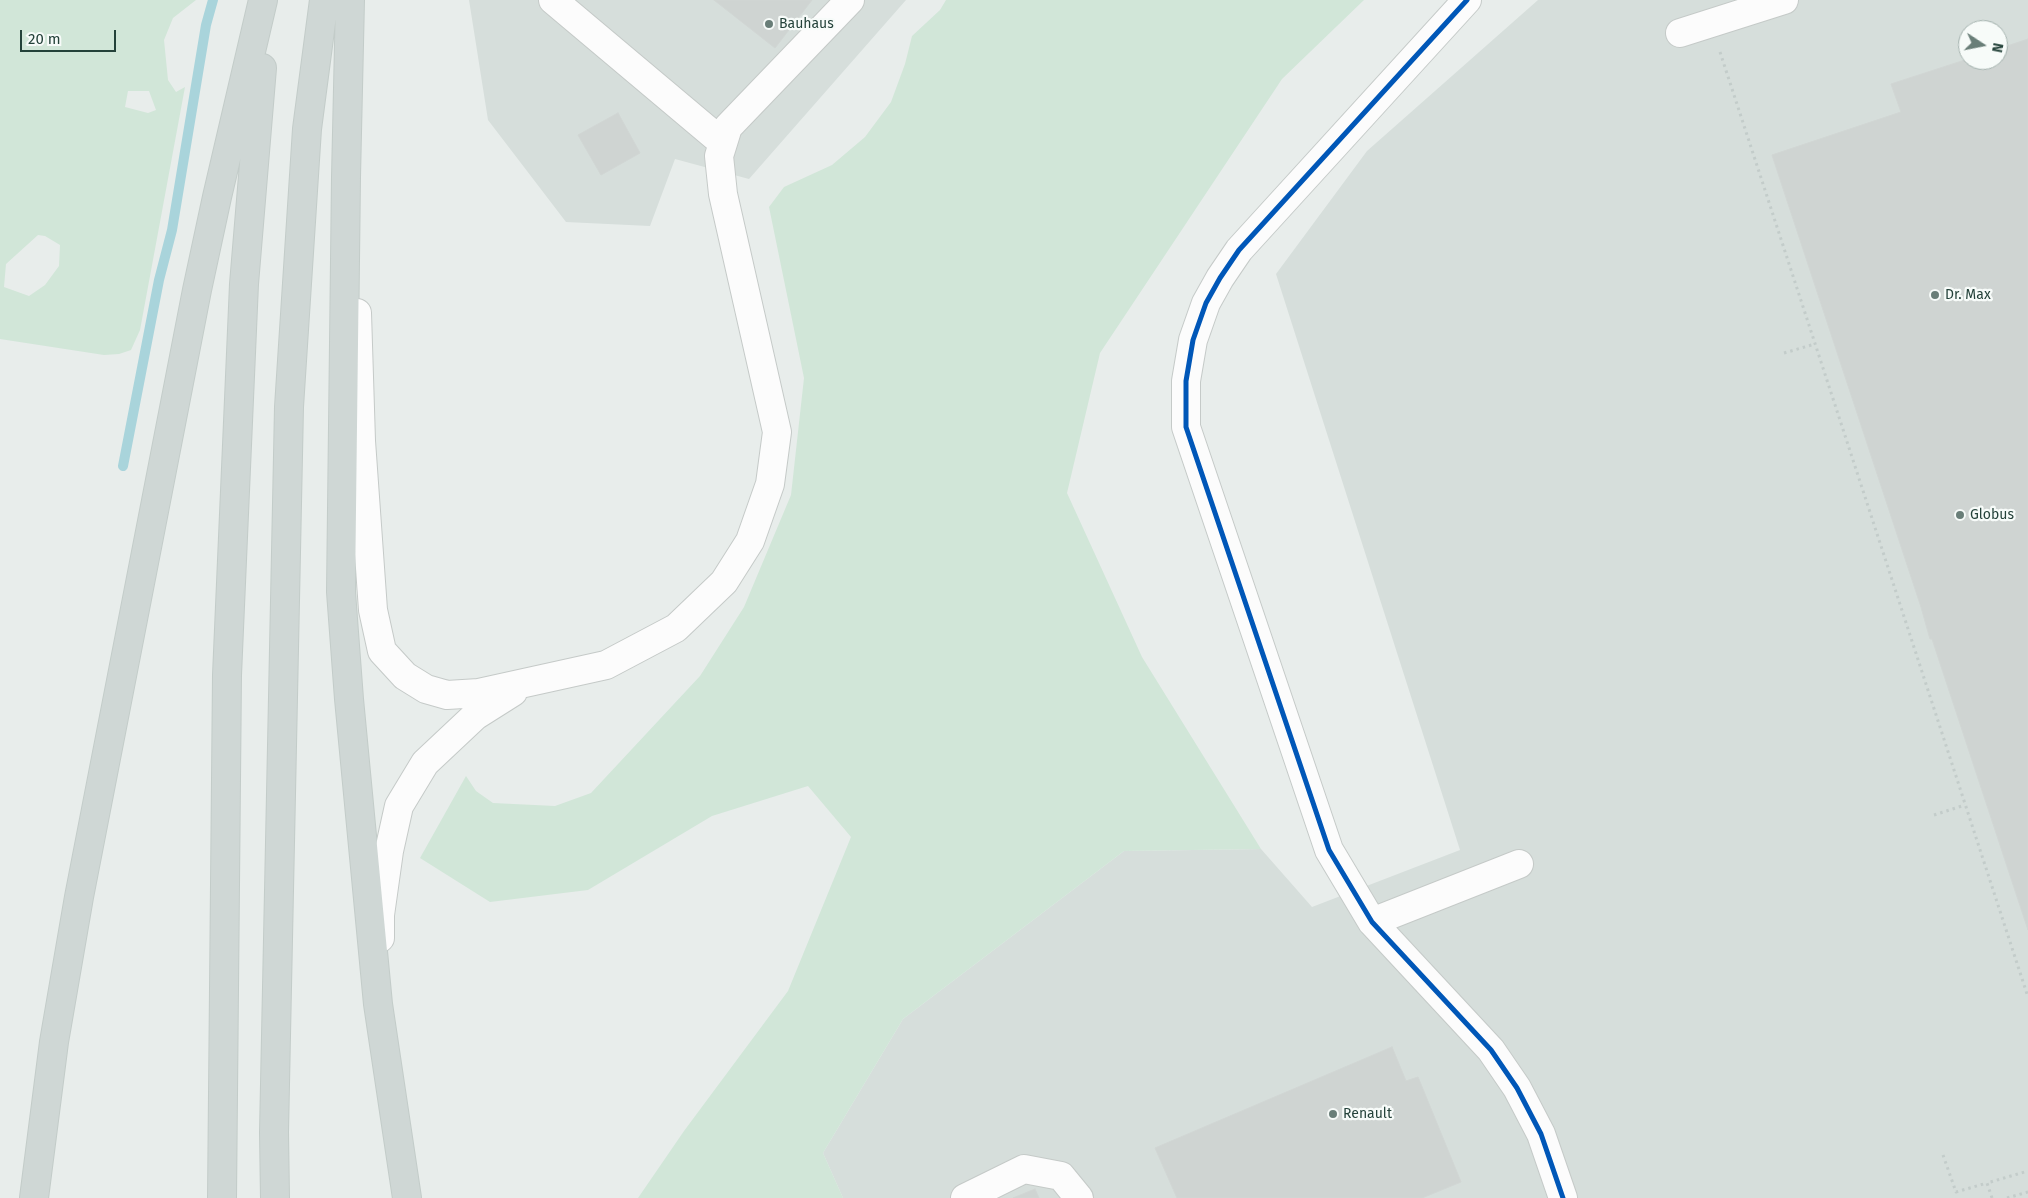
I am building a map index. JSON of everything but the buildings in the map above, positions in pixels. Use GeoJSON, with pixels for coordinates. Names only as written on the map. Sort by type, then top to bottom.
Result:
{"type":"FeatureCollection","features":[{"type":"Feature","properties":{"kind":"main road"},"geometry":{"type":"LineString","coordinates":[[34,1198],[54,1042],[79,897],[199,280],[263,0]]}},
{"type":"Feature","properties":{"kind":"main road"},"geometry":{"type":"LineString","coordinates":[[222,1198],[228,666],[244,284],[260,88],[271,0]]}},
{"type":"Feature","properties":{"kind":"main road"},"geometry":{"type":"LineString","coordinates":[[274,1198],[289,408],[307,129],[324,0]]}},
{"type":"Feature","properties":{"kind":"main road"},"geometry":{"type":"LineString","coordinates":[[350,7],[341,592],[349,699],[378,1004],[407,1198]]}},
{"type":"Feature","properties":{"kind":"street"},"geometry":{"type":"LineString","coordinates":[[553,0],[723,143]]}},
{"type":"Feature","properties":{"kind":"street"},"geometry":{"type":"LineString","coordinates":[[350,7],[358,166],[357,335],[361,441],[373,610],[382,651],[405,676],[426,689],[448,695],[479,693],[606,665],[676,628],[724,582],[750,541],[770,484],[777,432],[724,194],[719,156],[728,127],[850,0]]}},
{"type":"Feature","properties":{"kind":"street"},"geometry":{"type":"LineString","coordinates":[[1467,0],[1239,250],[1206,303],[1192,340],[1186,380],[1186,427],[1329,850],[1372,922],[1491,1050],[1517,1088],[1541,1134],[1563,1198]]}},
{"type":"Feature","properties":{"kind":"street"},"geometry":{"type":"LineString","coordinates":[[1680,33],[1784,0]]}},
{"type":"Feature","properties":{"kind":"street"},"geometry":{"type":"LineString","coordinates":[[378,1004],[380,915],[389,851],[399,806],[425,763],[475,716],[533,680]]}},
{"type":"Feature","properties":{"kind":"street"},"geometry":{"type":"LineString","coordinates":[[1372,922],[1519,864]]}},
{"type":"Feature","properties":{"kind":"street"},"geometry":{"type":"LineString","coordinates":[[965,1198],[1024,1169],[1060,1176],[1079,1198]]}},
{"type":"Feature","properties":{"kind":"path"},"geometry":{"type":"LineString","coordinates":[[1710,24],[2028,997]]}},
{"type":"Feature","properties":{"kind":"path"},"geometry":{"type":"LineString","coordinates":[[1784,353],[1815,344]]}},
{"type":"Feature","properties":{"kind":"path"},"geometry":{"type":"LineString","coordinates":[[1934,815],[1965,805]]}},
{"type":"Feature","properties":{"kind":"path"},"geometry":{"type":"LineString","coordinates":[[1943,1155],[1956,1192],[2028,1171]]}},
{"type":"Feature","properties":{"kind":"path"},"geometry":{"type":"LineString","coordinates":[[1987,1182],[1992,1198]]}},
{"type":"Feature","properties":{"kind":"path"},"geometry":{"type":"LineString","coordinates":[[2007,1198],[2028,1192]]}},
{"type":"Feature","properties":{"kind":"shaded area"},"geometry":{"type":"Polygon","coordinates":[[[469,0],[906,0],[749,179],[675,159],[650,226],[566,222],[488,120],[469,0]]]}},
{"type":"Feature","properties":{"kind":"shaded area"},"geometry":{"type":"Polygon","coordinates":[[[1538,0],[2028,0],[2028,1198],[843,1198],[823,1153],[903,1019],[1124,851],[1261,849],[1312,907],[1460,850],[1276,274],[1367,151],[1538,0]]]}},
{"type":"Feature","properties":{"kind":"green space"},"geometry":{"type":"Polygon","coordinates":[[[0,0],[196,0],[173,18],[164,40],[168,80],[176,92],[185,87],[140,330],[131,350],[119,354],[104,355],[0,339],[0,0]],[[128,91],[125,107],[148,113],[156,110],[149,91],[128,91]],[[38,235],[6,264],[4,287],[29,296],[45,285],[59,266],[60,245],[45,236],[38,235]]]}},
{"type":"Feature","properties":{"kind":"green space"},"geometry":{"type":"Polygon","coordinates":[[[946,0],[1364,0],[1282,79],[1100,353],[1067,493],[1142,657],[1261,849],[1124,851],[903,1019],[823,1153],[843,1198],[638,1198],[684,1131],[788,991],[851,837],[808,786],[712,816],[588,890],[490,902],[420,858],[466,776],[476,791],[493,803],[555,806],[591,793],[700,676],[744,607],[791,495],[804,378],[769,207],[784,187],[832,165],[865,137],[891,102],[905,64],[912,36],[940,10],[946,0]]]}},
{"type":"Feature","properties":{"kind":"waterway"},"geometry":{"type":"LineString","coordinates":[[123,466],[159,280],[172,230],[206,25],[213,0]]}},
{"type":"Feature","properties":{"kind":"cycle path"},"geometry":{"type":"LineString","coordinates":[[1467,0],[1239,250],[1220,278],[1206,303],[1193,340],[1186,381],[1186,427],[1329,850],[1372,922],[1491,1050],[1517,1088],[1541,1134],[1563,1198]]}},
{"type":"Feature","properties":{"kind":"place","name":"Bauhaus"},"geometry":{"type":"Point","coordinates":[769,24]}},
{"type":"Feature","properties":{"kind":"place","name":"Dr. Max"},"geometry":{"type":"Point","coordinates":[1935,295]}},
{"type":"Feature","properties":{"kind":"place","name":"Globus"},"geometry":{"type":"Point","coordinates":[1960,515]}},
{"type":"Feature","properties":{"kind":"place","name":"Renault"},"geometry":{"type":"Point","coordinates":[1333,1114]}}]}
